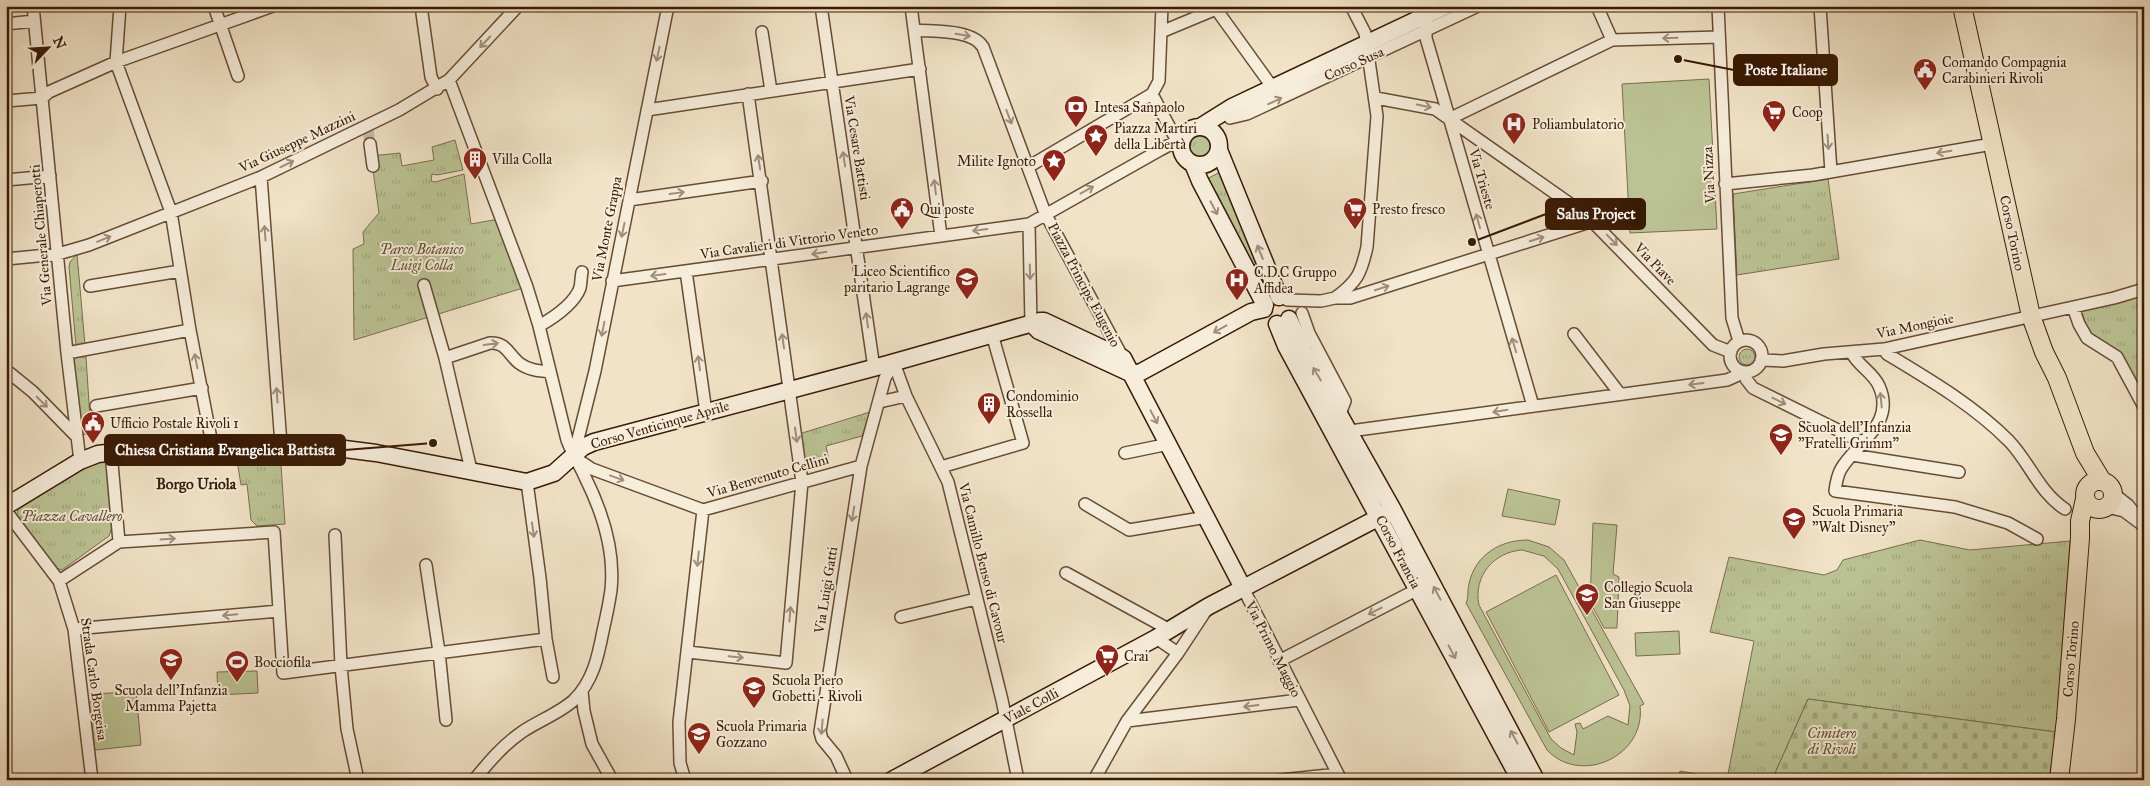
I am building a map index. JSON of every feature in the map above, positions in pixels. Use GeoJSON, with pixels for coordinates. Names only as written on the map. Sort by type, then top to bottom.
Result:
{"type":"FeatureCollection","features":[{"type":"Feature","properties":{"kind":"main road","name":"Corso Torino"},"geometry":{"type":"LineString","coordinates":[[1962,6],[2031,316],[2085,452],[2099,496],[2092,516],[2080,538],[2066,720],[2059,780]]}},
{"type":"Feature","properties":{"kind":"street","name":"Via Generale Chiaperotti"},"geometry":{"type":"LineString","coordinates":[[33,6],[67,352],[80,461]]}},
{"type":"Feature","properties":{"kind":"street"},"geometry":{"type":"LineString","coordinates":[[120,6],[116,62],[171,212],[190,330],[212,444]]}},
{"type":"Feature","properties":{"kind":"street"},"geometry":{"type":"LineString","coordinates":[[214,6],[238,76]]}},
{"type":"Feature","properties":{"kind":"street"},"geometry":{"type":"LineString","coordinates":[[6,101],[42,98],[49,92],[116,62],[273,6]]}},
{"type":"Feature","properties":{"kind":"street"},"geometry":{"type":"LineString","coordinates":[[422,6],[431,78],[437,89]]}},
{"type":"Feature","properties":{"kind":"street","name":"Via Monte Grappa"},"geometry":{"type":"LineString","coordinates":[[573,457],[595,372],[668,6]]}},
{"type":"Feature","properties":{"kind":"street","name":"Via Cesare Battisti"},"geometry":{"type":"LineString","coordinates":[[821,6],[874,368]]}},
{"type":"Feature","properties":{"kind":"street"},"geometry":{"type":"LineString","coordinates":[[911,6],[941,236]]}},
{"type":"Feature","properties":{"kind":"street"},"geometry":{"type":"LineString","coordinates":[[1028,167],[1152,94],[1159,81],[1162,6]]}},
{"type":"Feature","properties":{"kind":"street"},"geometry":{"type":"LineString","coordinates":[[1335,298],[1352,286],[1359,276],[1363,264],[1367,247],[1376,126],[1376,98],[1364,33],[1351,6]]}},
{"type":"Feature","properties":{"kind":"street","name":"Corso Susa"},"geometry":{"type":"LineString","coordinates":[[1230,118],[1247,114],[1446,6]]}},
{"type":"Feature","properties":{"kind":"street","name":"Corso Susa"},"geometry":{"type":"LineString","coordinates":[[1425,18],[1478,6]]}},
{"type":"Feature","properties":{"kind":"street"},"geometry":{"type":"LineString","coordinates":[[1596,6],[1612,40]]}},
{"type":"Feature","properties":{"kind":"street","name":"Via Nizza"},"geometry":{"type":"LineString","coordinates":[[1718,6],[1724,184],[1732,318],[1739,342]]}},
{"type":"Feature","properties":{"kind":"street"},"geometry":{"type":"LineString","coordinates":[[1820,6],[1831,172]]}},
{"type":"Feature","properties":{"kind":"street","name":"Via Giuseppe Mazzini"},"geometry":{"type":"LineString","coordinates":[[6,259],[58,254],[90,245],[261,177],[368,127],[450,80],[516,7]]}},
{"type":"Feature","properties":{"kind":"street"},"geometry":{"type":"LineString","coordinates":[[1161,32],[1219,8],[1273,88]]}},
{"type":"Feature","properties":{"kind":"street","name":"Via Trieste"},"geometry":{"type":"LineString","coordinates":[[1425,18],[1449,119],[1533,406]]}},
{"type":"Feature","properties":{"kind":"street"},"geometry":{"type":"LineString","coordinates":[[6,24],[34,21]]}},
{"type":"Feature","properties":{"kind":"street"},"geometry":{"type":"LineString","coordinates":[[915,30],[967,35],[980,42],[1045,213]]}},
{"type":"Feature","properties":{"kind":"street"},"geometry":{"type":"LineString","coordinates":[[762,32],[771,90]]}},
{"type":"Feature","properties":{"kind":"street"},"geometry":{"type":"LineString","coordinates":[[1449,119],[1612,40],[1719,37]]}},
{"type":"Feature","properties":{"kind":"street","name":"Corso Susa"},"geometry":{"type":"LineString","coordinates":[[1200,127],[1273,88],[1366,51]]}},
{"type":"Feature","properties":{"kind":"street"},"geometry":{"type":"LineString","coordinates":[[647,110],[920,69]]}},
{"type":"Feature","properties":{"kind":"street"},"geometry":{"type":"LineString","coordinates":[[450,80],[521,268],[539,326],[567,440],[573,457],[585,475],[599,508],[612,565],[611,591],[600,645],[592,674],[582,691],[572,702],[521,733],[498,752],[474,780]]}},
{"type":"Feature","properties":{"kind":"street"},"geometry":{"type":"LineString","coordinates":[[688,652],[786,662],[802,482],[762,181],[748,94]]}},
{"type":"Feature","properties":{"kind":"street"},"geometry":{"type":"LineString","coordinates":[[1029,224],[1045,213],[1179,141],[1188,131],[1200,127],[1209,130],[1218,144],[1216,157],[1208,163],[1193,164],[1183,154],[1179,141],[1152,94]]}},
{"type":"Feature","properties":{"kind":"street","name":"Via Piave"},"geometry":{"type":"LineString","coordinates":[[1376,98],[1430,107],[1593,221],[1713,345],[1731,352]]}},
{"type":"Feature","properties":{"kind":"street","name":"Corso Susa"},"geometry":{"type":"LineString","coordinates":[[1218,144],[1230,118],[1246,101]]}},
{"type":"Feature","properties":{"kind":"street"},"geometry":{"type":"LineString","coordinates":[[370,144],[372,166]]}},
{"type":"Feature","properties":{"kind":"street","name":"Corso Francia"},"geometry":{"type":"LineString","coordinates":[[1218,144],[1282,310],[1297,340],[1350,431],[1418,589],[1520,780]]}},
{"type":"Feature","properties":{"kind":"street"},"geometry":{"type":"LineString","coordinates":[[1724,184],[1831,172],[1992,144]]}},
{"type":"Feature","properties":{"kind":"street","name":"Corso Francia"},"geometry":{"type":"LineString","coordinates":[[1193,164],[1200,181],[1282,310],[1286,346],[1386,513],[1536,780]]}},
{"type":"Feature","properties":{"kind":"street"},"geometry":{"type":"LineString","coordinates":[[6,180],[50,176]]}},
{"type":"Feature","properties":{"kind":"street"},"geometry":{"type":"LineString","coordinates":[[261,177],[281,444]]}},
{"type":"Feature","properties":{"kind":"street"},"geometry":{"type":"LineString","coordinates":[[629,200],[762,181]]}},
{"type":"Feature","properties":{"kind":"street","name":"Piazza Principe Eugenio"},"geometry":{"type":"LineString","coordinates":[[1045,213],[1132,374]]}},
{"type":"Feature","properties":{"kind":"street"},"geometry":{"type":"LineString","coordinates":[[1132,374],[1141,372],[1251,312],[1282,310],[1335,298],[1350,298],[1593,221]]}},
{"type":"Feature","properties":{"kind":"street","name":"Via Cavalieri di Vittorio Veneto"},"geometry":{"type":"LineString","coordinates":[[612,281],[1029,224]]}},
{"type":"Feature","properties":{"kind":"street","name":"Piazza Principe Eugenio"},"geometry":{"type":"LineString","coordinates":[[1029,224],[1031,324],[1039,331],[1132,374]]}},
{"type":"Feature","properties":{"kind":"street"},"geometry":{"type":"LineString","coordinates":[[90,286],[180,271]]}},
{"type":"Feature","properties":{"kind":"street"},"geometry":{"type":"LineString","coordinates":[[539,326],[556,315],[576,294],[580,288],[582,272]]}},
{"type":"Feature","properties":{"kind":"street"},"geometry":{"type":"LineString","coordinates":[[686,272],[706,412]]}},
{"type":"Feature","properties":{"kind":"street"},"geometry":{"type":"LineString","coordinates":[[424,285],[445,358],[472,470]]}},
{"type":"Feature","properties":{"kind":"street","name":"Via Mongioie"},"geometry":{"type":"LineString","coordinates":[[1761,360],[1783,361],[1824,354],[1884,349],[2144,290]]}},
{"type":"Feature","properties":{"kind":"street"},"geometry":{"type":"LineString","coordinates":[[1282,310],[1321,301]]}},
{"type":"Feature","properties":{"kind":"street"},"geometry":{"type":"LineString","coordinates":[[2073,307],[2079,324],[2087,338],[2117,357],[2144,407]]}},
{"type":"Feature","properties":{"kind":"street","name":"Piazza Principe Eugenio"},"geometry":{"type":"LineString","coordinates":[[1031,324],[1044,321],[1123,358]]}},
{"type":"Feature","properties":{"kind":"street","name":"Corso Venticinque Aprile"},"geometry":{"type":"LineString","coordinates":[[527,482],[554,473],[583,447],[594,442],[874,368],[1031,324]]}},
{"type":"Feature","properties":{"kind":"street"},"geometry":{"type":"LineString","coordinates":[[67,352],[190,330]]}},
{"type":"Feature","properties":{"kind":"street"},"geometry":{"type":"LineString","coordinates":[[941,467],[1023,443],[992,334]]}},
{"type":"Feature","properties":{"kind":"street"},"geometry":{"type":"LineString","coordinates":[[1574,334],[1620,394]]}},
{"type":"Feature","properties":{"kind":"street"},"geometry":{"type":"LineString","coordinates":[[1350,431],[1726,380],[1743,371],[1756,368],[1761,360],[1762,355],[1758,346],[1749,340],[1739,342],[1731,352],[1733,365],[1743,371],[1753,388],[1864,443]]}},
{"type":"Feature","properties":{"kind":"street"},"geometry":{"type":"LineString","coordinates":[[445,358],[490,343],[497,343],[506,348],[520,363],[538,371],[550,372]]}},
{"type":"Feature","properties":{"kind":"street"},"geometry":{"type":"LineString","coordinates":[[1884,349],[1886,354],[1953,394],[1987,420],[2017,450],[2033,470],[2043,490],[2054,502],[2065,508]]}},
{"type":"Feature","properties":{"kind":"street"},"geometry":{"type":"LineString","coordinates":[[1852,353],[1855,359],[1874,378],[1882,397],[1881,416],[1864,443],[1840,470],[1835,491],[1955,508],[2008,523],[2037,539]]}},
{"type":"Feature","properties":{"kind":"street","name":"Via Camillo Benso di Cavour"},"geometry":{"type":"LineString","coordinates":[[894,362],[906,396],[948,482],[1002,700],[1004,720],[1018,780]]}},
{"type":"Feature","properties":{"kind":"street","name":"Via Luigi Gatti"},"geometry":{"type":"LineString","coordinates":[[847,780],[836,756],[822,739],[820,732],[861,466],[885,378],[894,362]]}},
{"type":"Feature","properties":{"kind":"street"},"geometry":{"type":"LineString","coordinates":[[6,370],[32,392],[76,436]]}},
{"type":"Feature","properties":{"kind":"street","name":"Via Primo Maggio"},"geometry":{"type":"LineString","coordinates":[[1132,374],[1339,777]]}},
{"type":"Feature","properties":{"kind":"street"},"geometry":{"type":"LineString","coordinates":[[96,406],[202,388]]}},
{"type":"Feature","properties":{"kind":"street"},"geometry":{"type":"LineString","coordinates":[[878,402],[906,396]]}},
{"type":"Feature","properties":{"kind":"street"},"geometry":{"type":"LineString","coordinates":[[6,506],[80,461],[98,454],[212,444],[281,444],[376,453],[527,482],[546,639],[554,677]]}},
{"type":"Feature","properties":{"kind":"street"},"geometry":{"type":"LineString","coordinates":[[1126,453],[1169,444]]}},
{"type":"Feature","properties":{"kind":"street"},"geometry":{"type":"LineString","coordinates":[[111,452],[119,542]]}},
{"type":"Feature","properties":{"kind":"street"},"geometry":{"type":"LineString","coordinates":[[1852,455],[1959,472]]}},
{"type":"Feature","properties":{"kind":"street","name":"Via Benvenuto Cellini"},"geometry":{"type":"LineString","coordinates":[[573,457],[592,469],[703,510],[861,466]]}},
{"type":"Feature","properties":{"kind":"street"},"geometry":{"type":"LineString","coordinates":[[2099,496],[2141,523]]}},
{"type":"Feature","properties":{"kind":"street"},"geometry":{"type":"LineString","coordinates":[[1084,504],[1129,530],[1207,517]]}},
{"type":"Feature","properties":{"kind":"street"},"geometry":{"type":"LineString","coordinates":[[685,780],[680,763],[679,722],[703,510]]}},
{"type":"Feature","properties":{"kind":"street","name":"Strada Carlo Borgeisa"},"geometry":{"type":"LineString","coordinates":[[6,511],[59,582],[74,629],[92,780]]}},
{"type":"Feature","properties":{"kind":"street","name":"Viale Colli"},"geometry":{"type":"LineString","coordinates":[[892,780],[1163,634],[1209,606],[1386,513]]}},
{"type":"Feature","properties":{"kind":"street"},"geometry":{"type":"LineString","coordinates":[[59,582],[119,542],[274,532],[282,673],[546,639]]}},
{"type":"Feature","properties":{"kind":"street"},"geometry":{"type":"LineString","coordinates":[[335,535],[341,666],[347,729],[358,780]]}},
{"type":"Feature","properties":{"kind":"street"},"geometry":{"type":"LineString","coordinates":[[426,565],[439,652],[446,720]]}},
{"type":"Feature","properties":{"kind":"street"},"geometry":{"type":"LineString","coordinates":[[1066,573],[1163,634],[1178,653]]}},
{"type":"Feature","properties":{"kind":"street"},"geometry":{"type":"LineString","coordinates":[[1279,661],[1418,589]]}},
{"type":"Feature","properties":{"kind":"street"},"geometry":{"type":"LineString","coordinates":[[901,618],[976,599]]}},
{"type":"Feature","properties":{"kind":"street"},"geometry":{"type":"LineString","coordinates":[[1094,780],[1127,721],[1178,653],[1209,606]]}},
{"type":"Feature","properties":{"kind":"street"},"geometry":{"type":"LineString","coordinates":[[74,629],[278,611]]}},
{"type":"Feature","properties":{"kind":"street"},"geometry":{"type":"LineString","coordinates":[[582,691],[584,711],[592,744],[612,780]]}},
{"type":"Feature","properties":{"kind":"street"},"geometry":{"type":"LineString","coordinates":[[1127,721],[1299,700]]}},
{"type":"Feature","properties":{"kind":"street"},"geometry":{"type":"LineString","coordinates":[[1281,780],[1339,777]]}},
{"type":"Feature","properties":{"kind":"green space"},"geometry":{"type":"Polygon","coordinates":[[[1709,79],[1717,229],[1630,233],[1622,84],[1709,79]]]}},
{"type":"Feature","properties":{"kind":"green space"},"geometry":{"type":"Polygon","coordinates":[[[1200,134],[1208,138],[1212,146],[1208,154],[1200,158],[1192,154],[1188,146],[1192,138],[1200,134]]]}},
{"type":"Feature","properties":{"kind":"green space","name":"Parco Botanico Luigi Colla"},"geometry":{"type":"Polygon","coordinates":[[[455,140],[463,170],[437,175],[432,174],[431,181],[435,182],[464,174],[471,224],[499,219],[523,288],[354,340],[353,249],[364,244],[363,232],[379,213],[371,156],[400,153],[402,166],[434,160],[432,147],[455,140]]]}},
{"type":"Feature","properties":{"kind":"green space"},"geometry":{"type":"Polygon","coordinates":[[[1220,172],[1257,262],[1253,266],[1205,180],[1220,172]]]}},
{"type":"Feature","properties":{"kind":"green space"},"geometry":{"type":"Polygon","coordinates":[[[1828,179],[1839,259],[1737,275],[1733,194],[1828,179]]]}},
{"type":"Feature","properties":{"kind":"green space"},"geometry":{"type":"Polygon","coordinates":[[[77,254],[85,345],[76,346],[69,267],[70,262],[77,254]]]}},
{"type":"Feature","properties":{"kind":"green space"},"geometry":{"type":"Polygon","coordinates":[[[2144,294],[2144,383],[2138,386],[2116,349],[2095,340],[2087,328],[2081,310],[2144,294]]]}},
{"type":"Feature","properties":{"kind":"green space"},"geometry":{"type":"Polygon","coordinates":[[[1747,349],[1753,351],[1755,357],[1753,363],[1747,365],[1741,363],[1739,357],[1741,351],[1747,349]]]}},
{"type":"Feature","properties":{"kind":"green space"},"geometry":{"type":"Polygon","coordinates":[[[74,357],[86,357],[91,434],[80,435],[74,357]]]}},
{"type":"Feature","properties":{"kind":"green space"},"geometry":{"type":"Polygon","coordinates":[[[870,412],[862,436],[826,446],[829,461],[804,468],[799,434],[870,412]]]}},
{"type":"Feature","properties":{"kind":"green space"},"geometry":{"type":"Polygon","coordinates":[[[235,448],[280,450],[285,524],[257,526],[251,520],[247,484],[241,485],[235,448]]]}},
{"type":"Feature","properties":{"kind":"green space","name":"Piazza Cavallero"},"geometry":{"type":"Polygon","coordinates":[[[108,457],[115,518],[109,536],[62,570],[56,568],[17,514],[19,504],[88,460],[108,457]]]}},
{"type":"Feature","properties":{"kind":"green space"},"geometry":{"type":"Polygon","coordinates":[[[1508,489],[1560,500],[1555,525],[1502,516],[1508,489]]]}},
{"type":"Feature","properties":{"kind":"green space"},"geometry":{"type":"Polygon","coordinates":[[[1593,523],[1617,525],[1613,574],[1619,577],[1617,628],[1604,628],[1590,602],[1593,523]]]}},
{"type":"Feature","properties":{"kind":"green space"},"geometry":{"type":"Polygon","coordinates":[[[1528,540],[1549,547],[1564,560],[1644,704],[1640,706],[1639,724],[1633,739],[1622,751],[1608,760],[1593,765],[1577,765],[1561,760],[1547,750],[1466,603],[1472,574],[1483,557],[1499,546],[1528,540]],[[1522,550],[1503,555],[1495,561],[1488,567],[1479,584],[1479,605],[1551,739],[1561,748],[1574,755],[1577,732],[1575,724],[1580,723],[1583,729],[1608,716],[1628,725],[1630,706],[1624,690],[1558,569],[1544,556],[1522,550]]]}},
{"type":"Feature","properties":{"kind":"green space"},"geometry":{"type":"Polygon","coordinates":[[[1920,540],[1970,550],[2070,541],[2056,732],[1808,699],[1772,780],[1727,779],[1754,641],[1710,632],[1729,557],[1824,575],[1837,570],[1843,560],[1920,540]]]}},
{"type":"Feature","properties":{"kind":"green space"},"geometry":{"type":"Polygon","coordinates":[[[1556,575],[1619,695],[1549,732],[1486,612],[1556,575]]]}},
{"type":"Feature","properties":{"kind":"green space"},"geometry":{"type":"Polygon","coordinates":[[[1679,631],[1680,654],[1636,656],[1635,633],[1679,631]]]}},
{"type":"Feature","properties":{"kind":"green space","name":"Bocciofila"},"geometry":{"type":"Polygon","coordinates":[[[257,671],[258,693],[218,695],[217,672],[257,671]]]}},
{"type":"Feature","properties":{"kind":"green space"},"geometry":{"type":"Polygon","coordinates":[[[136,691],[141,745],[95,750],[89,704],[97,694],[136,691]]]}},
{"type":"Feature","properties":{"kind":"green space","name":"Cimitero di Rivoli"},"geometry":{"type":"Polygon","coordinates":[[[1808,699],[2056,732],[2049,780],[1772,780],[1808,699]]]}},
{"type":"Feature","properties":{"kind":"green space"},"geometry":{"type":"Polygon","coordinates":[[[1680,771],[1731,780],[1679,780],[1680,771]]]}},
{"type":"Feature","properties":{"kind":"tunnel"},"geometry":{"type":"LineString","coordinates":[[368,129],[370,144]]}},
{"type":"Feature","properties":{"kind":"place","name":"Poste Italiane"},"geometry":{"type":"Point","coordinates":[1678,59]}},
{"type":"Feature","properties":{"kind":"place","name":"Comando Compagnia Carabinieri Rivoli"},"geometry":{"type":"Point","coordinates":[1925,91]}},
{"type":"Feature","properties":{"kind":"place","name":"Intesa Sanpaolo"},"geometry":{"type":"Point","coordinates":[1076,128]}},
{"type":"Feature","properties":{"kind":"place","name":"Coop"},"geometry":{"type":"Point","coordinates":[1774,133]}},
{"type":"Feature","properties":{"kind":"place","name":"Poliambulatorio"},"geometry":{"type":"Point","coordinates":[1514,145]}},
{"type":"Feature","properties":{"kind":"place","name":"Piazza Martiri della Libertà"},"geometry":{"type":"Point","coordinates":[1096,157]}},
{"type":"Feature","properties":{"kind":"place","name":"Villa Colla"},"geometry":{"type":"Point","coordinates":[475,180]}},
{"type":"Feature","properties":{"kind":"place","name":"Milite Ignoto"},"geometry":{"type":"Point","coordinates":[1054,182]}},
{"type":"Feature","properties":{"kind":"place","name":"Qui poste"},"geometry":{"type":"Point","coordinates":[902,230]}},
{"type":"Feature","properties":{"kind":"place","name":"Presto fresco"},"geometry":{"type":"Point","coordinates":[1355,230]}},
{"type":"Feature","properties":{"kind":"place","name":"Salus Project"},"geometry":{"type":"Point","coordinates":[1472,242]}},
{"type":"Feature","properties":{"kind":"place","name":"Liceo Scientifico paritario Lagrange"},"geometry":{"type":"Point","coordinates":[967,300]}},
{"type":"Feature","properties":{"kind":"place","name":"C.D.C Gruppo Affidea"},"geometry":{"type":"Point","coordinates":[1237,301]}},
{"type":"Feature","properties":{"kind":"place","name":"Condominio Rossella"},"geometry":{"type":"Point","coordinates":[989,425]}},
{"type":"Feature","properties":{"kind":"place","name":"Chiesa Cristiana Evangelica Battista"},"geometry":{"type":"Point","coordinates":[433,443]}},
{"type":"Feature","properties":{"kind":"place","name":"Ufficio Postale Rivoli 1"},"geometry":{"type":"Point","coordinates":[93,444]}},
{"type":"Feature","properties":{"kind":"place","name":"Scuola dell'Infanzia \"Fratelli Grimm\""},"geometry":{"type":"Point","coordinates":[1781,456]}},
{"type":"Feature","properties":{"kind":"place","name":"Scuola Primaria \"Walt Disney\""},"geometry":{"type":"Point","coordinates":[1794,540]}},
{"type":"Feature","properties":{"kind":"place","name":"Collegio Scuola San Giuseppe"},"geometry":{"type":"Point","coordinates":[1587,616]}},
{"type":"Feature","properties":{"kind":"place","name":"Crai"},"geometry":{"type":"Point","coordinates":[1107,677]}},
{"type":"Feature","properties":{"kind":"place","name":"Scuola dell'Infanzia Mamma Pajetta"},"geometry":{"type":"Point","coordinates":[171,681]}},
{"type":"Feature","properties":{"kind":"place","name":"Bocciofila"},"geometry":{"type":"Point","coordinates":[237,683]}},
{"type":"Feature","properties":{"kind":"place","name":"Scuola Piero Gobetti - Rivoli"},"geometry":{"type":"Point","coordinates":[754,709]}},
{"type":"Feature","properties":{"kind":"place","name":"Scuola Primaria Gozzano"},"geometry":{"type":"Point","coordinates":[699,755]}},
{"type":"Feature","properties":{"kind":"district","name":"Borgo Uriola"},"geometry":{"type":"Point","coordinates":[196,484]}}]}
